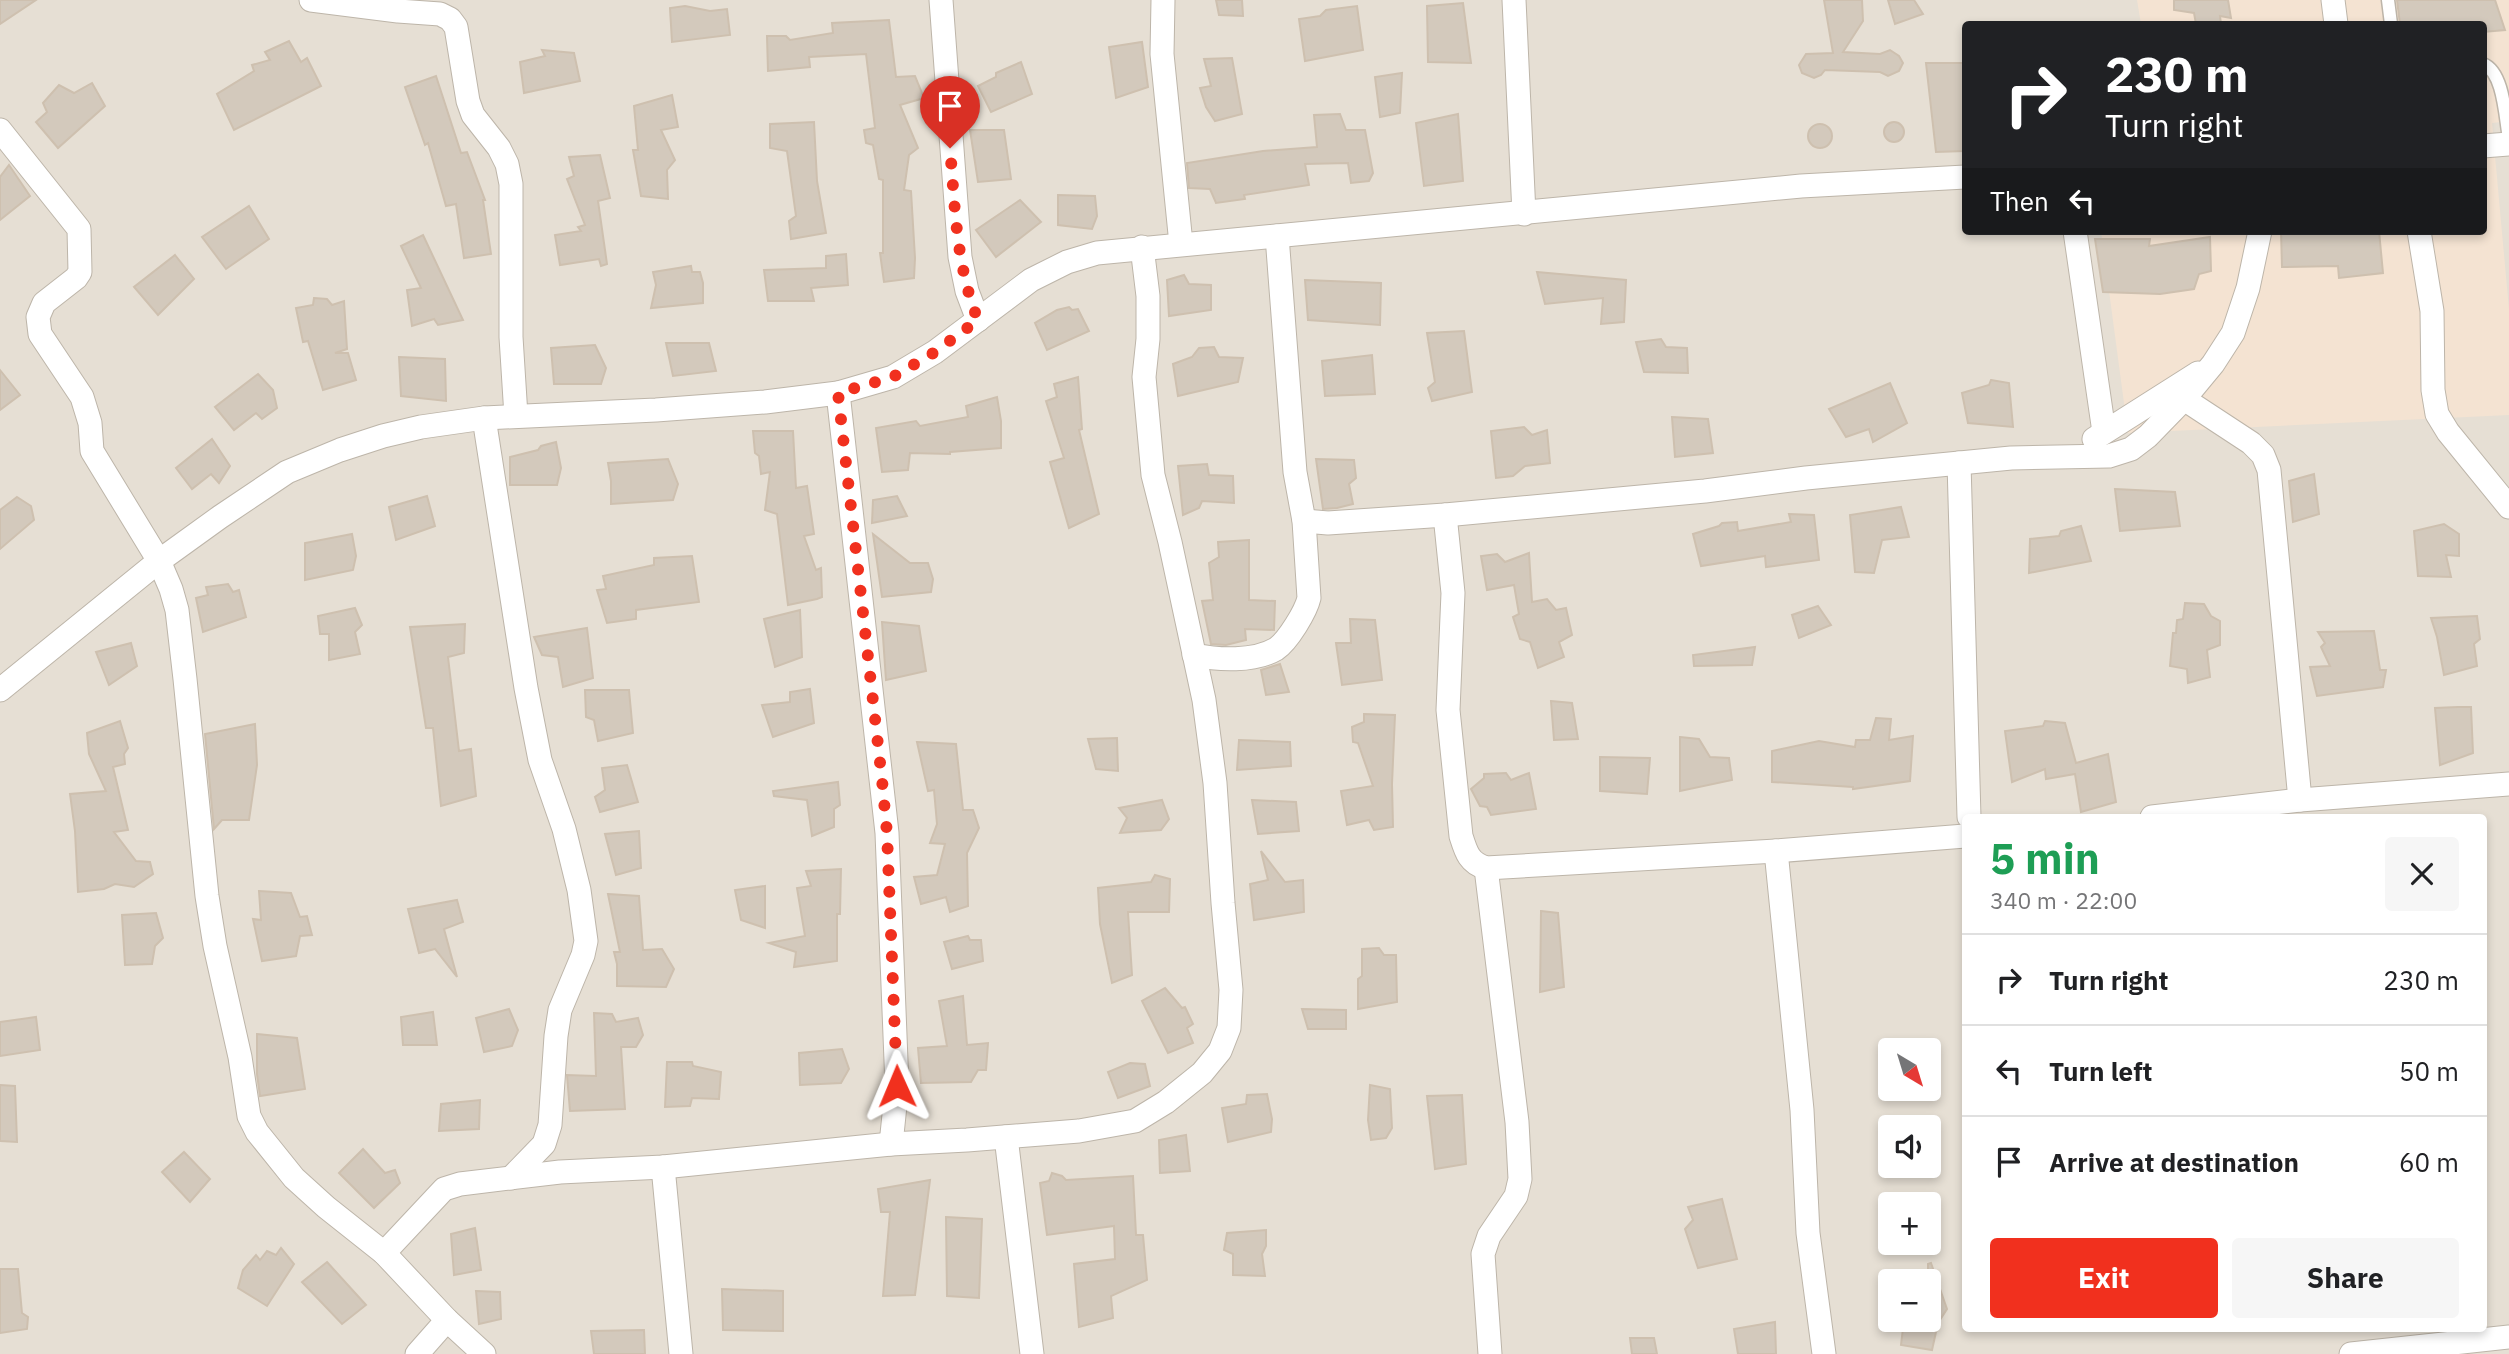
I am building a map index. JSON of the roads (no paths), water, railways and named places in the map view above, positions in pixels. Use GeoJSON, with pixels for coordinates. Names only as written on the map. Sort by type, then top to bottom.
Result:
{"type":"FeatureCollection","features":[{"type":"Feature","properties":{"kind":"street"},"geometry":{"type":"LineString","coordinates":[[311,0],[384,10],[440,13],[456,27],[468,101],[473,115],[499,148],[507,164],[511,184],[511,337],[516,416]]}},
{"type":"Feature","properties":{"kind":"street"},"geometry":{"type":"LineString","coordinates":[[941,0],[960,257],[967,291],[978,320]]}},
{"type":"Feature","properties":{"kind":"street"},"geometry":{"type":"LineString","coordinates":[[1163,0],[1162,54],[1181,244]]}},
{"type":"Feature","properties":{"kind":"street"},"geometry":{"type":"LineString","coordinates":[[1514,0],[1524,214]]}},
{"type":"Feature","properties":{"kind":"street"},"geometry":{"type":"LineString","coordinates":[[2333,0],[2336,21]]}},
{"type":"Feature","properties":{"kind":"street"},"geometry":{"type":"LineString","coordinates":[[0,130],[79,229],[80,272],[44,303],[38,317],[40,334],[82,397],[90,423],[92,451],[159,561],[177,610],[207,896],[215,946],[240,1057],[249,1116],[257,1132],[295,1178],[384,1254],[447,1320],[484,1354]]}},
{"type":"Feature","properties":{"kind":"street"},"geometry":{"type":"LineString","coordinates":[[2487,146],[2509,145]]}},
{"type":"Feature","properties":{"kind":"street"},"geometry":{"type":"LineString","coordinates":[[0,690],[159,561],[287,472],[383,436],[484,418],[656,410],[765,402],[838,393],[893,377],[935,352],[1031,280],[1068,262],[1097,253],[1801,187],[1962,177]]}},
{"type":"Feature","properties":{"kind":"street"},"geometry":{"type":"LineString","coordinates":[[2076,235],[2104,432]]}},
{"type":"Feature","properties":{"kind":"street"},"geometry":{"type":"LineString","coordinates":[[1304,521],[1328,523],[1445,515],[2011,458],[2109,456],[2131,449],[2148,436],[2185,399],[2213,364],[2233,333],[2248,288],[2259,235]]}},
{"type":"Feature","properties":{"kind":"street"},"geometry":{"type":"LineString","coordinates":[[2419,235],[2432,312],[2433,390],[2437,414],[2448,432],[2509,507]]}},
{"type":"Feature","properties":{"kind":"street"},"geometry":{"type":"LineString","coordinates":[[1194,655],[1227,659],[1276,649],[1306,608],[1309,598],[1304,521],[1294,472],[1277,236]]}},
{"type":"Feature","properties":{"kind":"street"},"geometry":{"type":"LineString","coordinates":[[384,1254],[444,1189],[460,1184],[560,1172],[663,1167],[891,1144],[1079,1131],[1135,1121],[1166,1102],[1202,1073],[1220,1051],[1229,1028],[1231,990],[1215,783],[1205,700],[1153,475],[1144,377],[1148,339],[1148,296],[1142,247]]}},
{"type":"Feature","properties":{"kind":"street"},"geometry":{"type":"LineString","coordinates":[[2065,457],[2213,364]]}},
{"type":"Feature","properties":{"kind":"street"},"geometry":{"type":"LineString","coordinates":[[838,393],[887,833],[897,1086],[891,1144]]}},
{"type":"Feature","properties":{"kind":"street"},"geometry":{"type":"LineString","coordinates":[[2185,399],[2251,443],[2263,455],[2269,470],[2300,800]]}},
{"type":"Feature","properties":{"kind":"street"},"geometry":{"type":"LineString","coordinates":[[484,418],[526,688],[540,760],[565,829],[579,890],[586,941],[583,955],[560,1010],[550,1125],[544,1144],[510,1178]]}},
{"type":"Feature","properties":{"kind":"street"},"geometry":{"type":"LineString","coordinates":[[1959,463],[1969,814]]}},
{"type":"Feature","properties":{"kind":"street"},"geometry":{"type":"LineString","coordinates":[[1445,515],[1453,593],[1448,710],[1461,836],[1467,855],[1475,865],[1486,869],[1962,836]]}},
{"type":"Feature","properties":{"kind":"street"},"geometry":{"type":"LineString","coordinates":[[2178,814],[2300,800],[2509,784]]}},
{"type":"Feature","properties":{"kind":"street"},"geometry":{"type":"LineString","coordinates":[[1776,851],[1802,1110],[1808,1233],[1824,1354]]}},
{"type":"Feature","properties":{"kind":"street"},"geometry":{"type":"LineString","coordinates":[[1486,869],[1517,1122],[1520,1179],[1516,1196],[1489,1236],[1483,1254],[1490,1354]]}},
{"type":"Feature","properties":{"kind":"street"},"geometry":{"type":"LineString","coordinates":[[1006,1137],[1032,1354]]}},
{"type":"Feature","properties":{"kind":"street"},"geometry":{"type":"LineString","coordinates":[[663,1167],[681,1354]]}},
{"type":"Feature","properties":{"kind":"street"},"geometry":{"type":"LineString","coordinates":[[417,1354],[447,1320]]}},
{"type":"Feature","properties":{"kind":"street"},"geometry":{"type":"LineString","coordinates":[[2351,1354],[2509,1337]]}},
{"type":"Feature","properties":{"kind":"lane"},"geometry":{"type":"LineString","coordinates":[[2388,0],[2391,21]]}},
{"type":"Feature","properties":{"kind":"lane"},"geometry":{"type":"LineString","coordinates":[[2487,66],[2498,76],[2509,138]]}}]}
